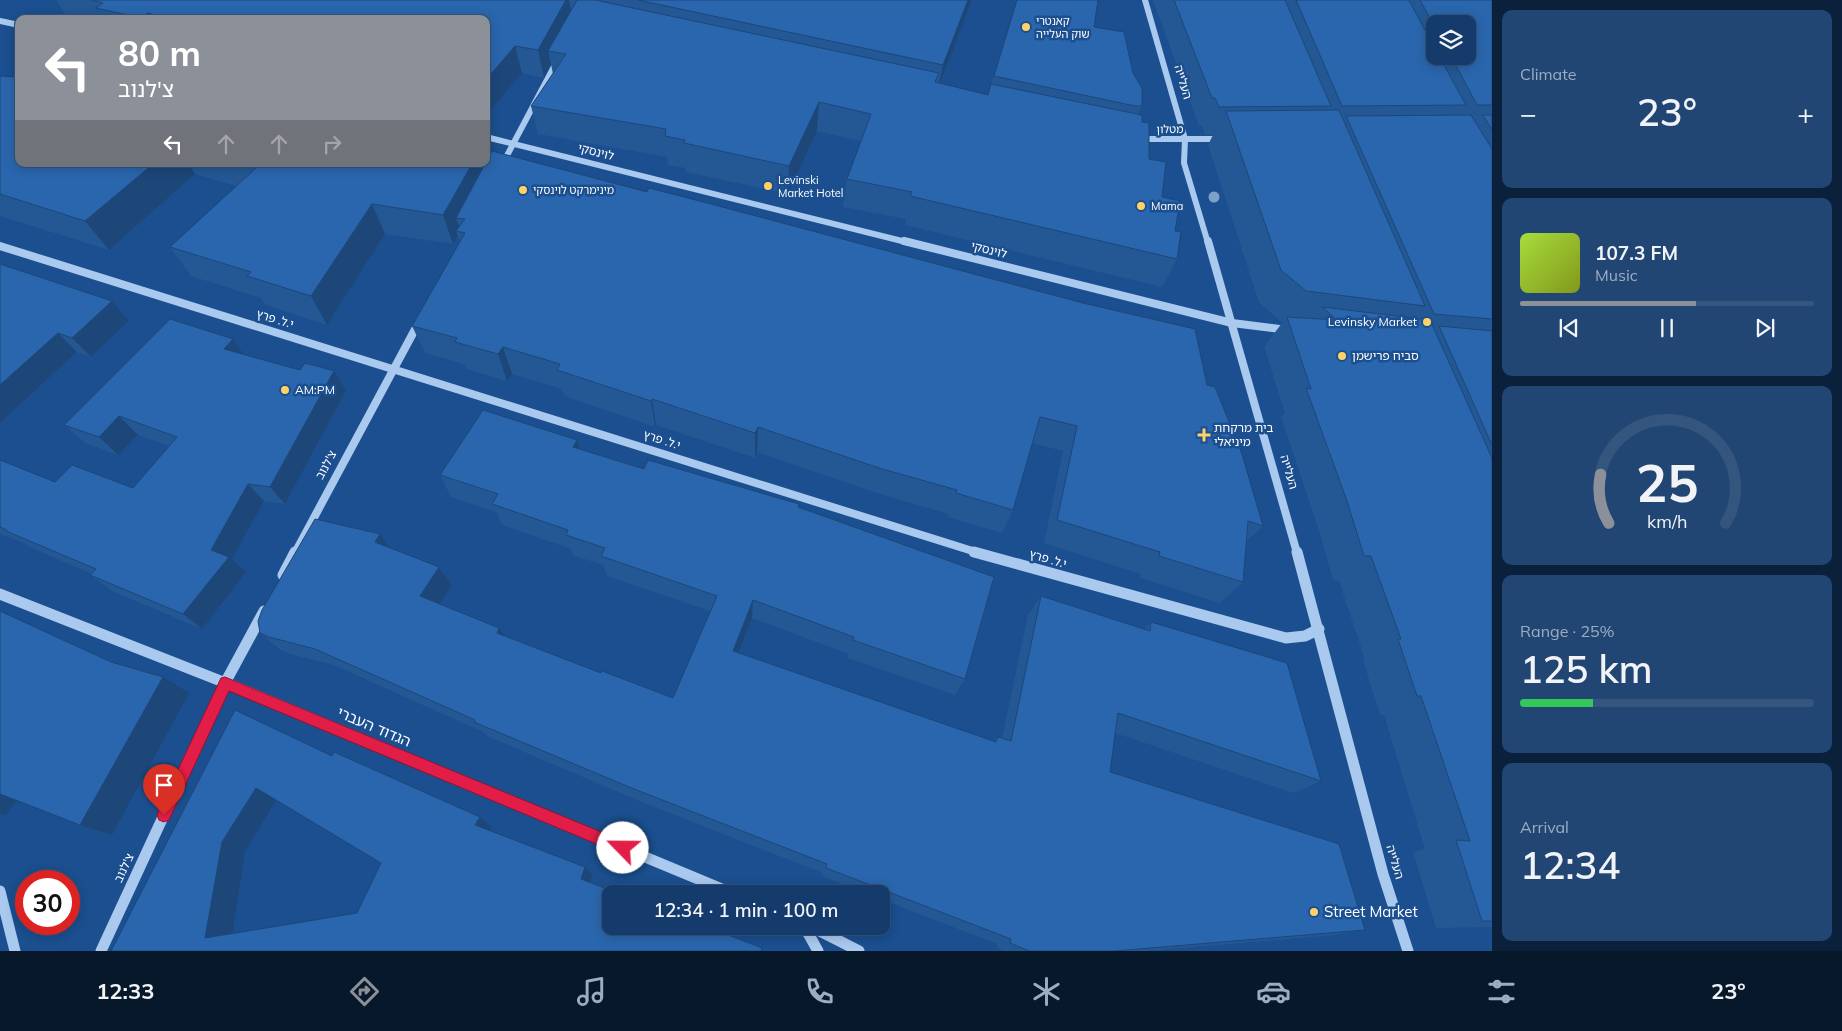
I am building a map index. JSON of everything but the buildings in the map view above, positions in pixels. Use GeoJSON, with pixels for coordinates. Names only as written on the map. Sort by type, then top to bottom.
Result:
{"type":"FeatureCollection","features":[{"type":"Feature","properties":{"kind":"street","name":"העלייה"},"geometry":{"type":"LineString","coordinates":[[1146,0],[1185,139],[1184,163],[1232,323],[1319,629],[1383,874],[1408,951]]}},
{"type":"Feature","properties":{"kind":"street"},"geometry":{"type":"LineString","coordinates":[[0,21],[15,24]]}},
{"type":"Feature","properties":{"kind":"street"},"geometry":{"type":"LineString","coordinates":[[497,175],[562,52]]}},
{"type":"Feature","properties":{"kind":"street","name":"לוינסקי"},"geometry":{"type":"LineString","coordinates":[[490,138],[1232,323],[1299,331]]}},
{"type":"Feature","properties":{"kind":"street","name":"מטלון"},"geometry":{"type":"LineString","coordinates":[[1131,138],[1234,139]]}},
{"type":"Feature","properties":{"kind":"street","name":"י.ל. פרץ"},"geometry":{"type":"LineString","coordinates":[[0,246],[971,551],[1286,638],[1304,636],[1319,629]]}},
{"type":"Feature","properties":{"kind":"street","name":"צ'לנוב"},"geometry":{"type":"LineString","coordinates":[[278,584],[422,316]]}},
{"type":"Feature","properties":{"kind":"street","name":"הגדוד העברי"},"geometry":{"type":"LineString","coordinates":[[0,594],[225,683],[712,885]]}},
{"type":"Feature","properties":{"kind":"street","name":"צ'לנוב"},"geometry":{"type":"LineString","coordinates":[[101,951],[225,683],[269,602]]}},
{"type":"Feature","properties":{"kind":"street"},"geometry":{"type":"LineString","coordinates":[[0,890],[14,951]]}},
{"type":"Feature","properties":{"kind":"street"},"geometry":{"type":"LineString","coordinates":[[809,935],[818,951]]}},
{"type":"Feature","properties":{"kind":"street"},"geometry":{"type":"LineString","coordinates":[[828,935],[859,951]]}},
{"type":"Feature","properties":{"kind":"place","name":"קאנטרי שוק העלייה"},"geometry":{"type":"Point","coordinates":[1026,27]}},
{"type":"Feature","properties":{"kind":"place","name":"Levinski Market Hotel"},"geometry":{"type":"Point","coordinates":[768,186]}},
{"type":"Feature","properties":{"kind":"place","name":"מינימרקט לוינסקי"},"geometry":{"type":"Point","coordinates":[523,190]}},
{"type":"Feature","properties":{"kind":"place","name":"Mama"},"geometry":{"type":"Point","coordinates":[1141,206]}},
{"type":"Feature","properties":{"kind":"place","name":"Levinsky Market"},"geometry":{"type":"Point","coordinates":[1427,322]}},
{"type":"Feature","properties":{"kind":"place","name":"סביח פרישמן"},"geometry":{"type":"Point","coordinates":[1342,356]}},
{"type":"Feature","properties":{"kind":"place","name":"AM:PM"},"geometry":{"type":"Point","coordinates":[285,390]}},
{"type":"Feature","properties":{"kind":"place","name":"בית מרקחת מיניאלי"},"geometry":{"type":"Point","coordinates":[1204,435]}},
{"type":"Feature","properties":{"kind":"place","name":"Street Market"},"geometry":{"type":"Point","coordinates":[1314,912]}},
{"type":"Feature","properties":{"kind":"route"},"geometry":{"type":"LineString","coordinates":[[164,815],[225,683],[623,848]]}}]}
